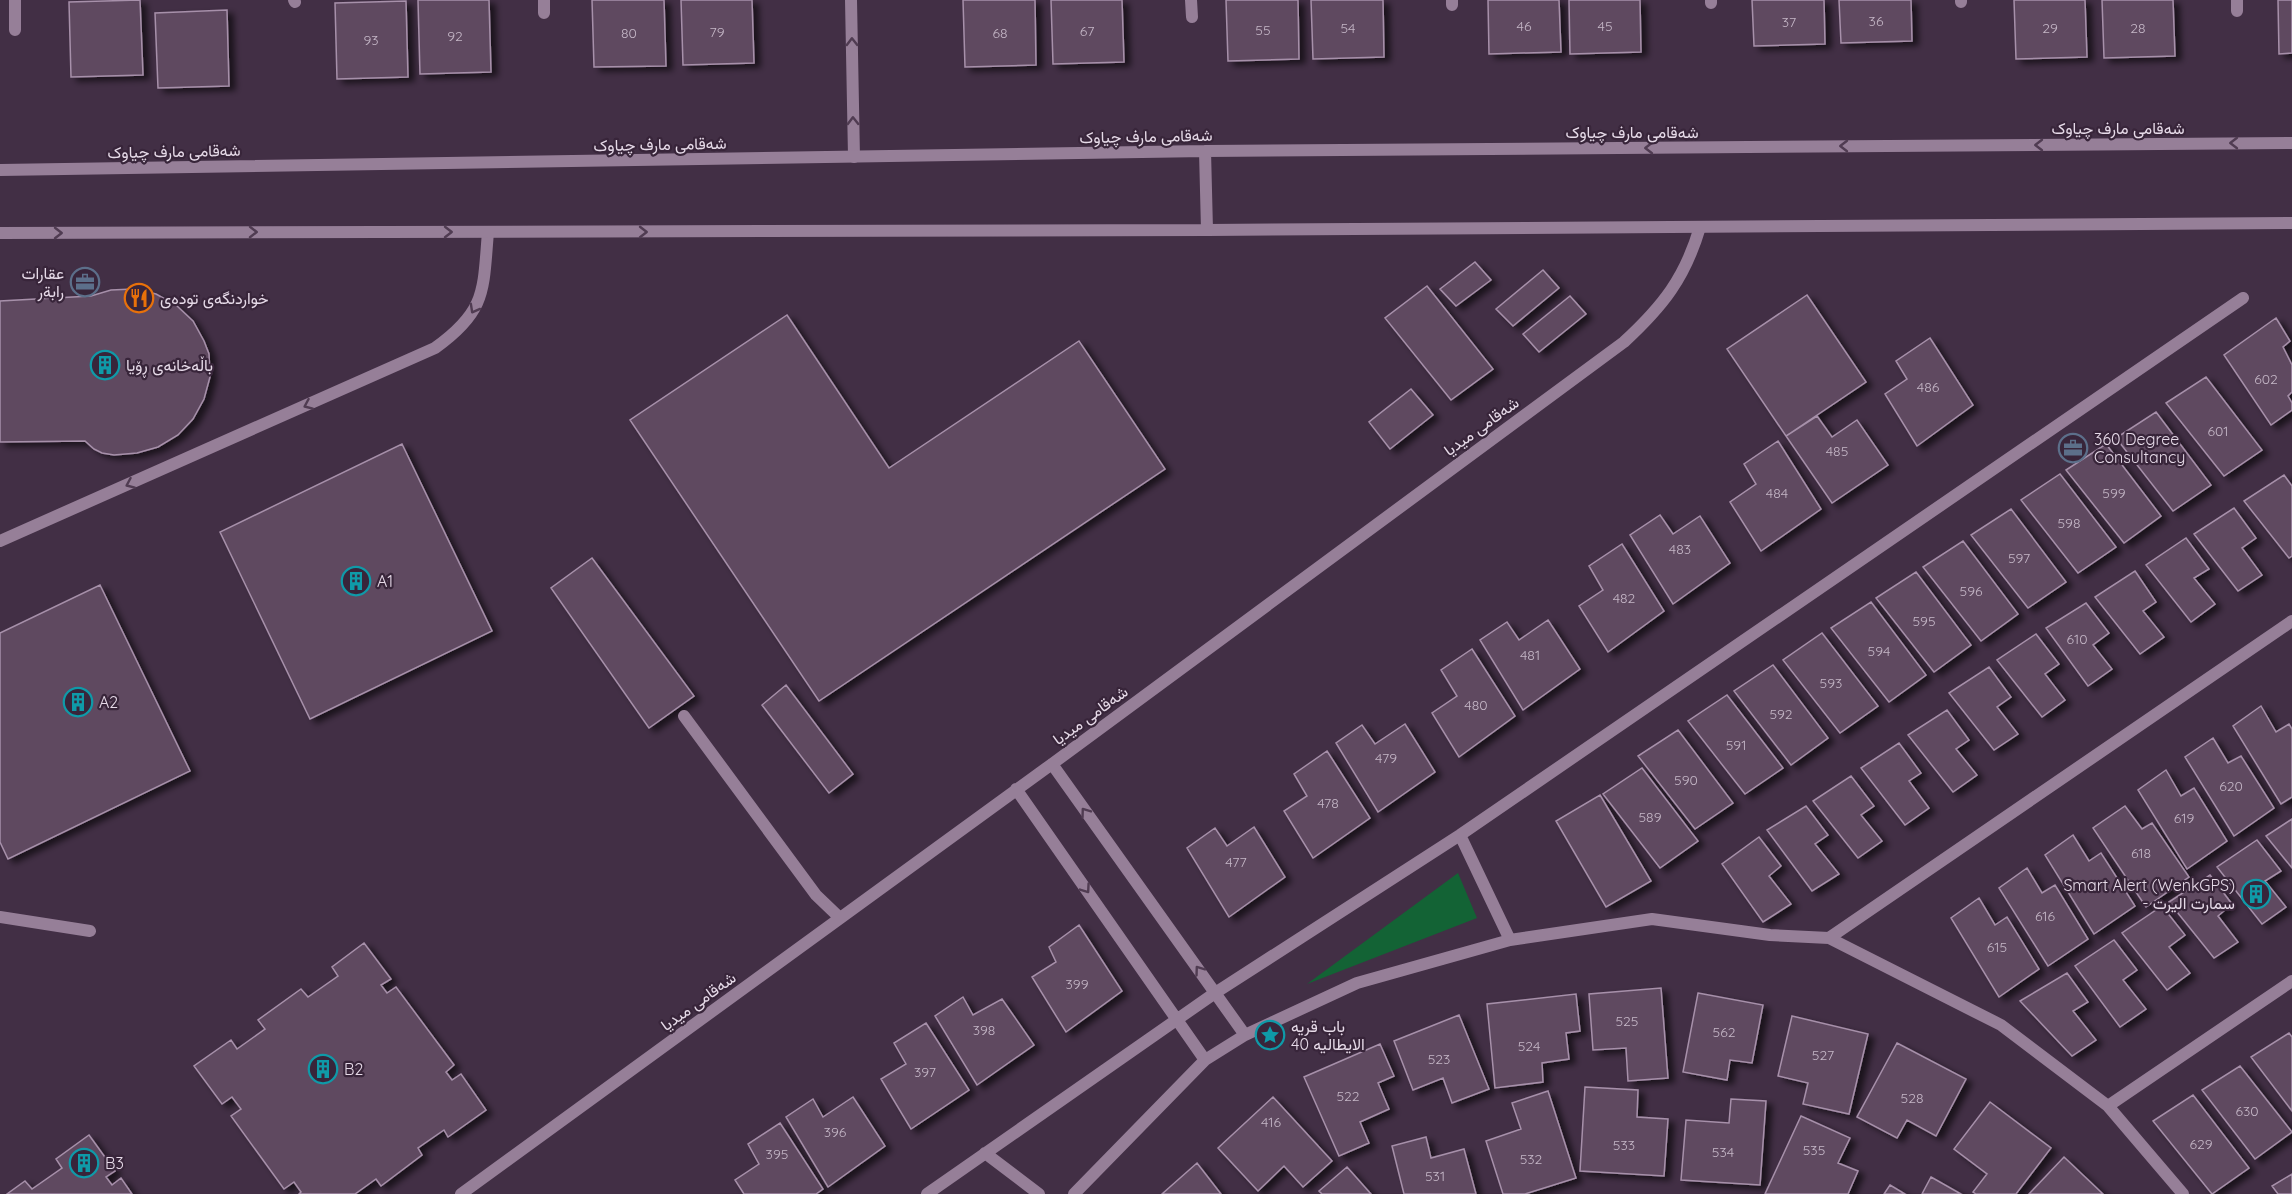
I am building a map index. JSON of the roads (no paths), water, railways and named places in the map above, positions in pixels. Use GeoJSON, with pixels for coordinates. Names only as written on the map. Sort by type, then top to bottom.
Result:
{"type":"FeatureCollection","features":[{"type":"Feature","properties":{"kind":"street"},"geometry":{"type":"LineString","coordinates":[[15,0],[15,30]]}},
{"type":"Feature","properties":{"kind":"street"},"geometry":{"type":"LineString","coordinates":[[851,0],[854,157]]}},
{"type":"Feature","properties":{"kind":"street"},"geometry":{"type":"LineString","coordinates":[[1191,0],[1191,16]]}},
{"type":"Feature","properties":{"kind":"street","name":"شەقامی مارف چیاوک"},"geometry":{"type":"LineString","coordinates":[[0,170],[1205,151],[2292,143]]}},
{"type":"Feature","properties":{"kind":"street"},"geometry":{"type":"LineString","coordinates":[[1205,151],[1207,230]]}},
{"type":"Feature","properties":{"kind":"street"},"geometry":{"type":"LineString","coordinates":[[0,233],[1207,230],[2292,223]]}},
{"type":"Feature","properties":{"kind":"street","name":"شەقامی میدیا"},"geometry":{"type":"LineString","coordinates":[[460,1194],[1052,764],[1624,342],[1652,316],[1675,286],[1692,253],[1700,227]]}},
{"type":"Feature","properties":{"kind":"street"},"geometry":{"type":"LineString","coordinates":[[0,541],[435,348],[457,333],[476,305],[483,289],[488,232]]}},
{"type":"Feature","properties":{"kind":"street"},"geometry":{"type":"LineString","coordinates":[[927,1194],[1176,1019],[1460,835],[2243,298]]}},
{"type":"Feature","properties":{"kind":"street"},"geometry":{"type":"LineString","coordinates":[[1829,938],[2292,621]]}},
{"type":"Feature","properties":{"kind":"street"},"geometry":{"type":"LineString","coordinates":[[684,716],[816,895],[840,918]]}},
{"type":"Feature","properties":{"kind":"street"},"geometry":{"type":"LineString","coordinates":[[1052,764],[1245,1035]]}},
{"type":"Feature","properties":{"kind":"street"},"geometry":{"type":"LineString","coordinates":[[1016,789],[1204,1060]]}},
{"type":"Feature","properties":{"kind":"street"},"geometry":{"type":"LineString","coordinates":[[1460,835],[1510,940]]}},
{"type":"Feature","properties":{"kind":"street"},"geometry":{"type":"LineString","coordinates":[[0,917],[90,930]]}},
{"type":"Feature","properties":{"kind":"street"},"geometry":{"type":"LineString","coordinates":[[1074,1194],[1204,1060],[1245,1035],[1357,983],[1510,940],[1652,919],[1770,935],[1829,938],[2001,1024],[2108,1106],[2183,1194]]}},
{"type":"Feature","properties":{"kind":"street"},"geometry":{"type":"LineString","coordinates":[[2108,1106],[2292,981]]}},
{"type":"Feature","properties":{"kind":"street"},"geometry":{"type":"LineString","coordinates":[[985,1154],[1038,1194]]}},
{"type":"Feature","properties":{"kind":"place","name":"عقارات رابةر"},"geometry":{"type":"Point","coordinates":[85,282]}},
{"type":"Feature","properties":{"kind":"place","name":"خواردنگەی تودەی"},"geometry":{"type":"Point","coordinates":[139,298]}},
{"type":"Feature","properties":{"kind":"place","name":"باڵەخانەی ڕۆیا"},"geometry":{"type":"Point","coordinates":[105,365]}},
{"type":"Feature","properties":{"kind":"place","name":"360 Degree Consultancy"},"geometry":{"type":"Point","coordinates":[2073,448]}},
{"type":"Feature","properties":{"kind":"place","name":"A1"},"geometry":{"type":"Point","coordinates":[356,581]}},
{"type":"Feature","properties":{"kind":"place","name":"A2"},"geometry":{"type":"Point","coordinates":[78,702]}},
{"type":"Feature","properties":{"kind":"place","name":"Smart Alert (WenkGPS) - سمارت اليرت"},"geometry":{"type":"Point","coordinates":[2256,894]}},
{"type":"Feature","properties":{"kind":"place","name":"باب قريه الايطاليه 40"},"geometry":{"type":"Point","coordinates":[1270,1035]}},
{"type":"Feature","properties":{"kind":"place","name":"B2"},"geometry":{"type":"Point","coordinates":[323,1069]}},
{"type":"Feature","properties":{"kind":"place","name":"B3"},"geometry":{"type":"Point","coordinates":[84,1163]}}]}
